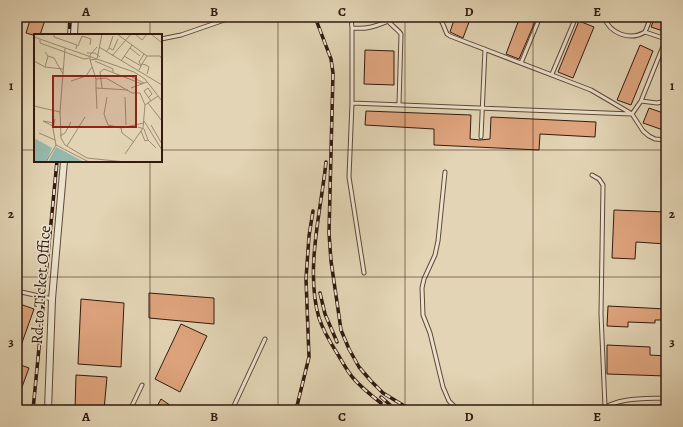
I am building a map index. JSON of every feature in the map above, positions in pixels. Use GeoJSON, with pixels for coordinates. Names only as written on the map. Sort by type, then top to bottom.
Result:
{"type":"FeatureCollection","features":[{"type":"Feature","properties":{"kind":"street"},"geometry":{"type":"LineString","coordinates":[[74,34],[75,17]]}},
{"type":"Feature","properties":{"kind":"street","name":"Rd to Ticket Office"},"geometry":{"type":"LineString","coordinates":[[48,410],[52,299],[64,162]]}},
{"type":"Feature","properties":{"kind":"lane"},"geometry":{"type":"LineString","coordinates":[[162,39],[181,35],[234,17]]}},
{"type":"Feature","properties":{"kind":"lane"},"geometry":{"type":"LineString","coordinates":[[351,17],[352,102],[349,177],[364,273]]}},
{"type":"Feature","properties":{"kind":"lane"},"geometry":{"type":"LineString","coordinates":[[352,28],[372,28],[387,19],[400,17]]}},
{"type":"Feature","properties":{"kind":"lane"},"geometry":{"type":"LineString","coordinates":[[436,17],[442,22],[446,34],[591,90],[632,114],[643,131],[649,136],[655,139],[666,140]]}},
{"type":"Feature","properties":{"kind":"lane"},"geometry":{"type":"LineString","coordinates":[[442,22],[445,17]]}},
{"type":"Feature","properties":{"kind":"lane"},"geometry":{"type":"LineString","coordinates":[[521,63],[540,17]]}},
{"type":"Feature","properties":{"kind":"lane"},"geometry":{"type":"LineString","coordinates":[[552,74],[576,17]]}},
{"type":"Feature","properties":{"kind":"lane"},"geometry":{"type":"LineString","coordinates":[[604,17],[609,26],[621,34],[631,36],[639,36],[645,32],[651,17]]}},
{"type":"Feature","properties":{"kind":"lane"},"geometry":{"type":"LineString","coordinates":[[387,19],[401,34],[399,104]]}},
{"type":"Feature","properties":{"kind":"lane"},"geometry":{"type":"LineString","coordinates":[[632,114],[641,101],[666,39],[645,32]]}},
{"type":"Feature","properties":{"kind":"lane"},"geometry":{"type":"LineString","coordinates":[[481,137],[485,49]]}},
{"type":"Feature","properties":{"kind":"lane"},"geometry":{"type":"LineString","coordinates":[[641,101],[657,103],[666,101]]}},
{"type":"Feature","properties":{"kind":"lane"},"geometry":{"type":"LineString","coordinates":[[352,102],[632,114]]}},
{"type":"Feature","properties":{"kind":"lane"},"geometry":{"type":"LineString","coordinates":[[445,172],[438,241],[422,288],[423,316],[430,333],[443,386],[449,401],[460,410]]}},
{"type":"Feature","properties":{"kind":"lane"},"geometry":{"type":"LineString","coordinates":[[592,175],[599,179],[602,185],[601,314],[605,407]]}},
{"type":"Feature","properties":{"kind":"lane"},"geometry":{"type":"LineString","coordinates":[[17,291],[52,299]]}},
{"type":"Feature","properties":{"kind":"lane"},"geometry":{"type":"LineString","coordinates":[[232,410],[265,339]]}},
{"type":"Feature","properties":{"kind":"lane"},"geometry":{"type":"LineString","coordinates":[[130,410],[142,385]]}},
{"type":"Feature","properties":{"kind":"lane"},"geometry":{"type":"LineString","coordinates":[[601,410],[614,403],[629,400],[666,398]]}},
{"type":"Feature","properties":{"kind":"building"},"geometry":{"type":"Polygon","coordinates":[[[31,17],[46,17],[40,34],[33,35],[26,33],[31,17]]]}},
{"type":"Feature","properties":{"kind":"building"},"geometry":{"type":"Polygon","coordinates":[[[455,17],[471,17],[463,38],[450,32],[455,17]]]}},
{"type":"Feature","properties":{"kind":"building"},"geometry":{"type":"Polygon","coordinates":[[[520,17],[537,17],[519,59],[506,54],[520,17]]]}},
{"type":"Feature","properties":{"kind":"building"},"geometry":{"type":"Polygon","coordinates":[[[655,17],[666,17],[666,32],[651,27],[655,17]]]}},
{"type":"Feature","properties":{"kind":"building"},"geometry":{"type":"Polygon","coordinates":[[[579,21],[594,27],[573,78],[558,72],[579,21]]]}},
{"type":"Feature","properties":{"kind":"building"},"geometry":{"type":"Polygon","coordinates":[[[640,45],[653,51],[631,105],[617,100],[640,45]]]}},
{"type":"Feature","properties":{"kind":"building"},"geometry":{"type":"Polygon","coordinates":[[[365,50],[394,51],[394,85],[364,84],[365,50]]]}},
{"type":"Feature","properties":{"kind":"building"},"geometry":{"type":"Polygon","coordinates":[[[649,108],[666,114],[666,131],[643,123],[649,108]]]}},
{"type":"Feature","properties":{"kind":"building"},"geometry":{"type":"Polygon","coordinates":[[[366,111],[471,115],[470,139],[490,139],[491,117],[596,122],[595,137],[540,134],[539,150],[434,145],[434,129],[365,125],[366,111]]]}},
{"type":"Feature","properties":{"kind":"building"},"geometry":{"type":"Polygon","coordinates":[[[614,210],[666,212],[666,244],[636,242],[635,259],[612,258],[614,210]]]}},
{"type":"Feature","properties":{"kind":"building"},"geometry":{"type":"Polygon","coordinates":[[[149,293],[214,298],[214,324],[149,318],[149,293]]]}},
{"type":"Feature","properties":{"kind":"building"},"geometry":{"type":"Polygon","coordinates":[[[81,299],[124,303],[121,367],[78,364],[81,299]]]}},
{"type":"Feature","properties":{"kind":"building"},"geometry":{"type":"Polygon","coordinates":[[[17,303],[34,309],[18,354],[17,354],[17,303]]]}},
{"type":"Feature","properties":{"kind":"building"},"geometry":{"type":"Polygon","coordinates":[[[608,306],[666,309],[666,320],[655,320],[655,323],[628,322],[628,327],[607,326],[608,306]]]}},
{"type":"Feature","properties":{"kind":"building"},"geometry":{"type":"Polygon","coordinates":[[[181,324],[207,336],[180,392],[155,379],[181,324]]]}},
{"type":"Feature","properties":{"kind":"building"},"geometry":{"type":"Polygon","coordinates":[[[607,345],[650,347],[650,355],[666,356],[666,376],[607,374],[607,345]]]}},
{"type":"Feature","properties":{"kind":"building"},"geometry":{"type":"Polygon","coordinates":[[[21,365],[29,368],[18,398],[17,375],[21,365]]]}},
{"type":"Feature","properties":{"kind":"building"},"geometry":{"type":"Polygon","coordinates":[[[76,375],[107,377],[104,410],[75,410],[76,375]]]}},
{"type":"Feature","properties":{"kind":"building"},"geometry":{"type":"Polygon","coordinates":[[[161,399],[177,410],[155,410],[161,399]]]}},
{"type":"Feature","properties":{"kind":"railway"},"geometry":{"type":"LineString","coordinates":[[69,34],[70,17]]}},
{"type":"Feature","properties":{"kind":"railway"},"geometry":{"type":"LineString","coordinates":[[315,17],[331,59],[333,73],[329,233],[331,261],[341,330],[359,367],[371,381],[383,393],[411,410]]}},
{"type":"Feature","properties":{"kind":"railway"},"geometry":{"type":"LineString","coordinates":[[33,410],[57,162]]}},
{"type":"Feature","properties":{"kind":"railway"},"geometry":{"type":"LineString","coordinates":[[326,162],[315,240],[313,280],[319,318],[329,340],[349,373],[360,386],[381,403]]}},
{"type":"Feature","properties":{"kind":"railway"},"geometry":{"type":"LineString","coordinates":[[296,410],[309,357],[306,279],[309,236],[313,211]]}},
{"type":"Feature","properties":{"kind":"railway"},"geometry":{"type":"LineString","coordinates":[[320,293],[325,314],[337,342]]}},
{"type":"Feature","properties":{"kind":"railway"},"geometry":{"type":"LineString","coordinates":[[381,397],[396,410]]}}]}
